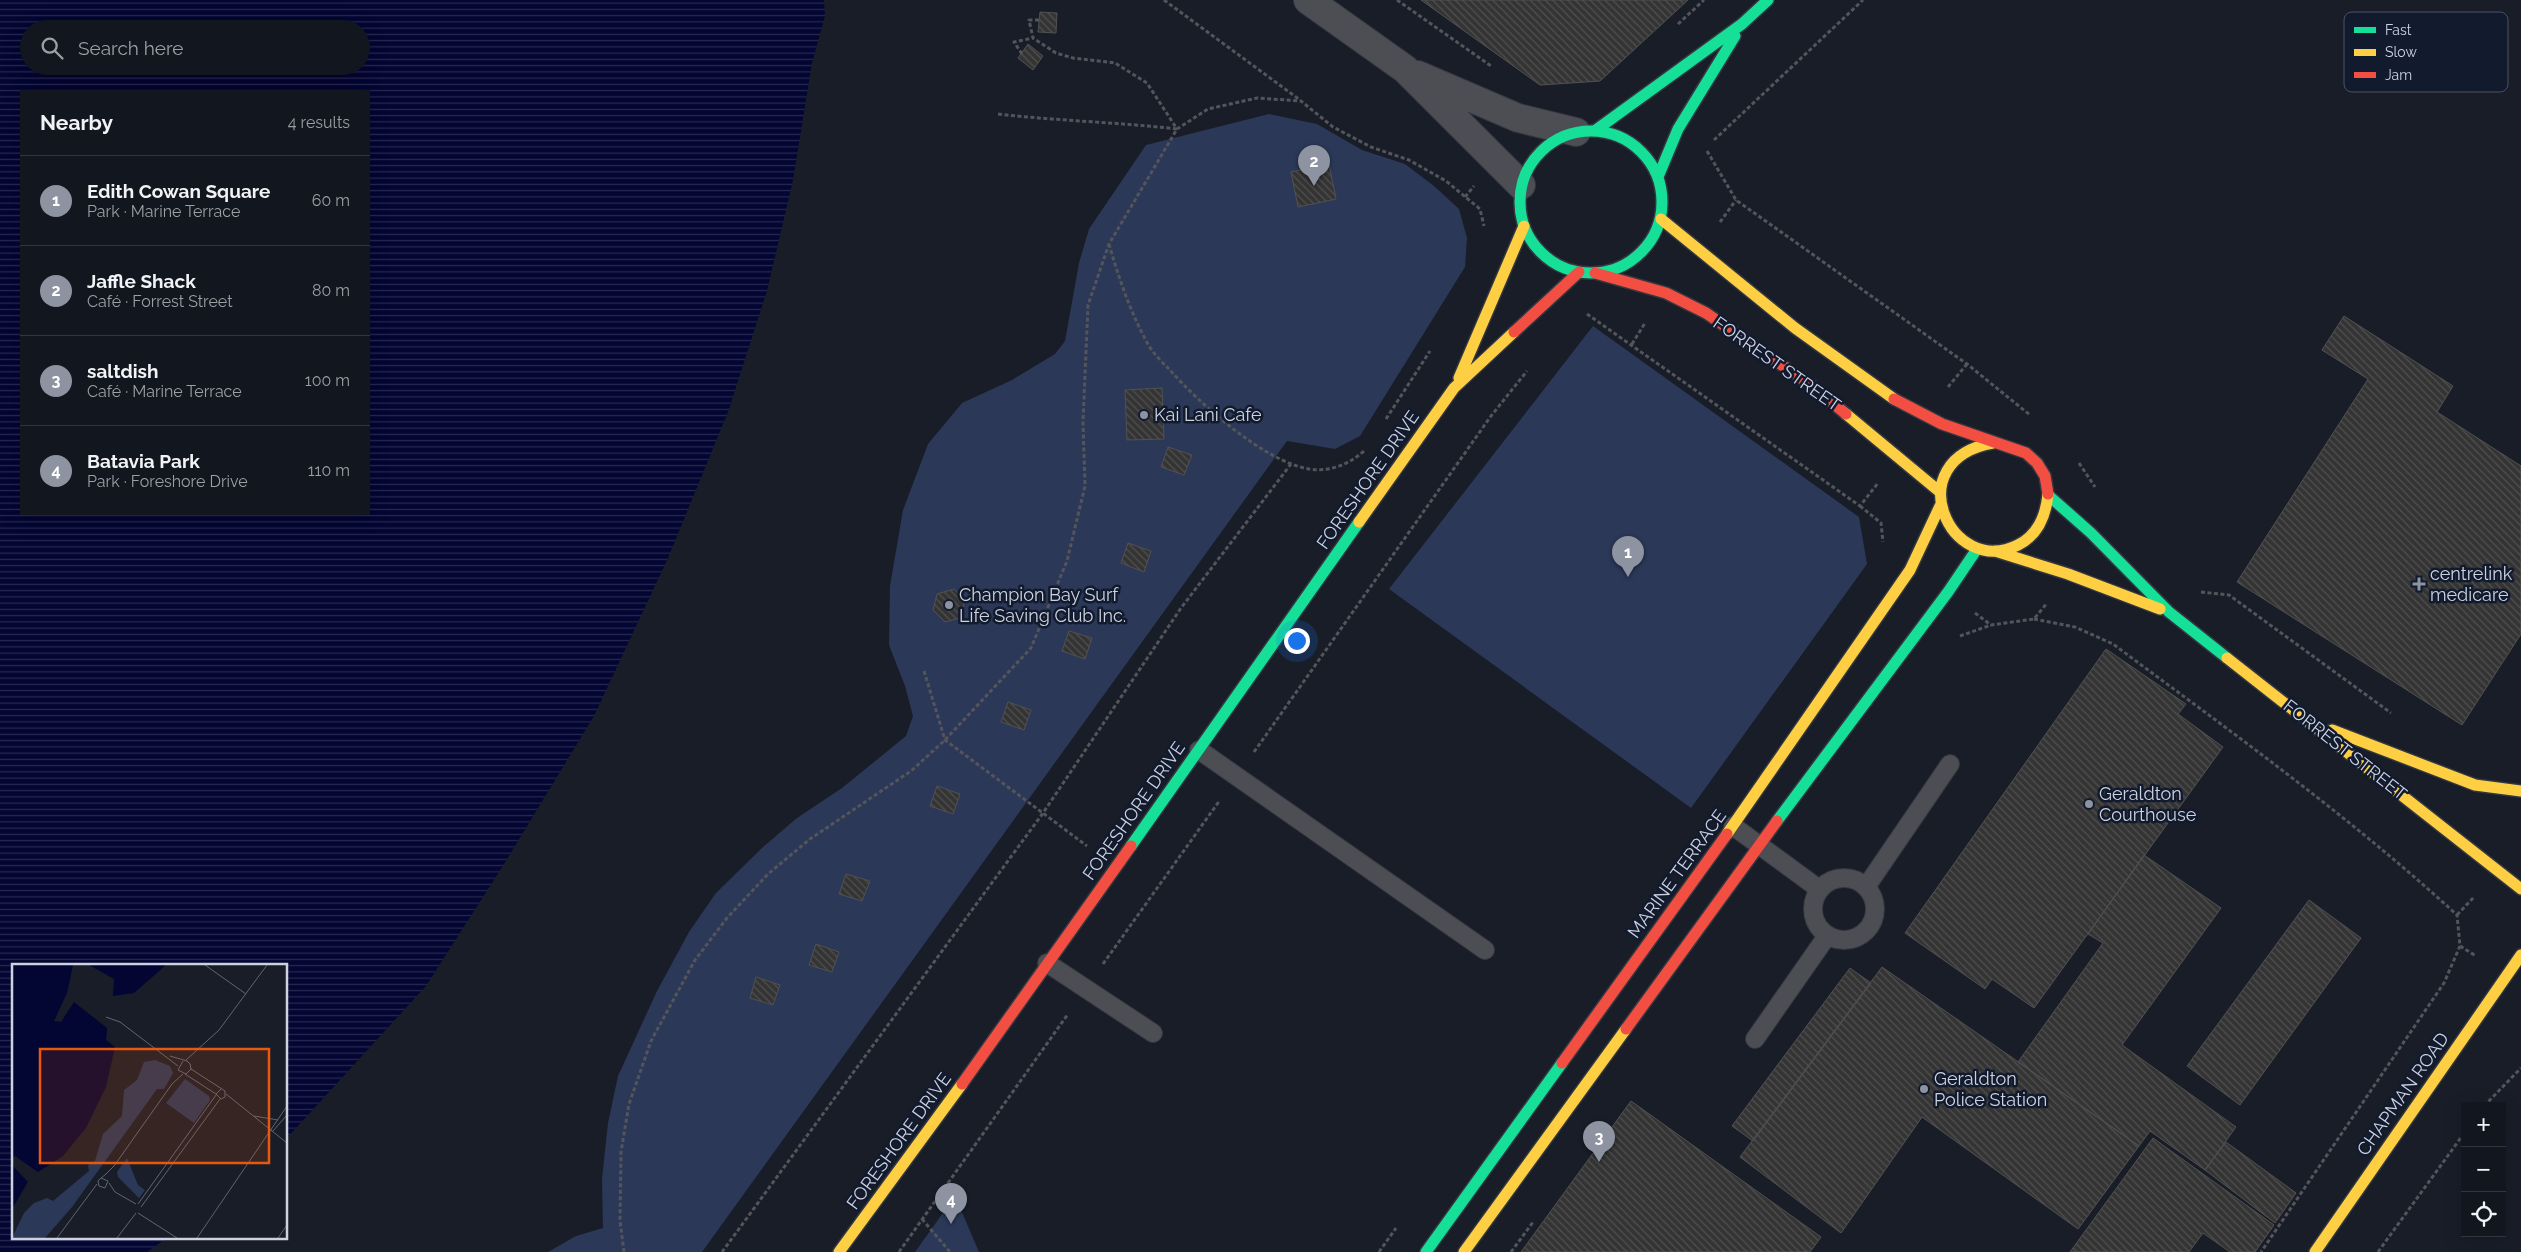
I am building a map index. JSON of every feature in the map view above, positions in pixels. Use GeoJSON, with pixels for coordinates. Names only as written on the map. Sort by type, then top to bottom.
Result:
{"type":"FeatureCollection","features":[{"type":"Feature","properties":{"kind":"street"},"geometry":{"type":"LineString","coordinates":[[1308,0],[1405,69],[1521,185]]}},
{"type":"Feature","properties":{"kind":"street"},"geometry":{"type":"LineString","coordinates":[[1405,69],[1518,118],[1586,131],[1615,134],[1633,143],[1648,158],[1658,176],[1663,197],[1661,219],[1653,238],[1639,255],[1626,264],[1595,273],[1563,268],[1548,260],[1534,245],[1524,226],[1520,206],[1521,185],[1529,166],[1541,150],[1557,138],[1586,131],[1742,24],[1768,0]]}},
{"type":"Feature","properties":{"kind":"street"},"geometry":{"type":"LineString","coordinates":[[1658,176],[1678,129],[1742,24]]}},
{"type":"Feature","properties":{"kind":"street"},"geometry":{"type":"LineString","coordinates":[[1661,219],[1790,325],[1884,392],[1926,417],[1993,443],[2009,445],[2025,452],[2037,464],[2045,478],[2048,495],[2046,512],[2039,527],[2027,540],[2012,548],[1995,551],[1977,549],[1964,543],[1953,533],[1944,520],[1940,506],[1942,478],[1950,466],[1962,454],[1976,446],[1993,443]]}},
{"type":"Feature","properties":{"kind":"street","name":"FORESHORE DRIVE"},"geometry":{"type":"LineString","coordinates":[[839,1252],[936,1121],[1454,388],[1524,226]]}},
{"type":"Feature","properties":{"kind":"street","name":"FORESHORE DRIVE"},"geometry":{"type":"LineString","coordinates":[[1454,388],[1579,272]]}},
{"type":"Feature","properties":{"kind":"street","name":"FORREST STREET"},"geometry":{"type":"LineString","coordinates":[[1595,273],[1666,293],[1706,313],[1811,385],[1899,456],[1940,492]]}},
{"type":"Feature","properties":{"kind":"street","name":"FORREST STREET"},"geometry":{"type":"LineString","coordinates":[[2048,495],[2092,533],[2169,612],[2521,889]]}},
{"type":"Feature","properties":{"kind":"street","name":"MARINE TERRACE"},"geometry":{"type":"LineString","coordinates":[[1426,1252],[1733,826],[1910,570],[1940,506]]}},
{"type":"Feature","properties":{"kind":"street"},"geometry":{"type":"LineString","coordinates":[[1464,1252],[1759,845],[1948,592],[1977,549]]}},
{"type":"Feature","properties":{"kind":"street","name":"FORREST STREET"},"geometry":{"type":"LineString","coordinates":[[1995,551],[2068,574],[2169,612]]}},
{"type":"Feature","properties":{"kind":"street"},"geometry":{"type":"LineString","coordinates":[[2305,719],[2475,785],[2521,792]]}},
{"type":"Feature","properties":{"kind":"street","name":"CHAPMAN ROAD"},"geometry":{"type":"LineString","coordinates":[[2315,1252],[2521,955]]}},
{"type":"Feature","properties":{"kind":"lane"},"geometry":{"type":"LineString","coordinates":[[1199,750],[1485,950]]}},
{"type":"Feature","properties":{"kind":"lane"},"geometry":{"type":"LineString","coordinates":[[1866,887],[1950,764]]}},
{"type":"Feature","properties":{"kind":"lane"},"geometry":{"type":"LineString","coordinates":[[1733,826],[1819,889]]}},
{"type":"Feature","properties":{"kind":"lane"},"geometry":{"type":"LineString","coordinates":[[1842,878],[1855,880],[1866,887],[1873,898],[1875,911],[1872,924],[1863,934],[1852,940],[1838,940],[1827,936],[1817,926],[1812,914],[1813,902],[1819,889],[1829,881],[1842,878]]}},
{"type":"Feature","properties":{"kind":"lane"},"geometry":{"type":"LineString","coordinates":[[1755,1039],[1827,936]]}},
{"type":"Feature","properties":{"kind":"lane"},"geometry":{"type":"LineString","coordinates":[[1047,963],[1153,1033]]}},
{"type":"Feature","properties":{"kind":"path"},"geometry":{"type":"LineString","coordinates":[[1164,0],[1301,101],[1333,127],[1371,147],[1409,160],[1446,181],[1480,209],[1486,234]]}},
{"type":"Feature","properties":{"kind":"path"},"geometry":{"type":"LineString","coordinates":[[1397,0],[1499,72]]}},
{"type":"Feature","properties":{"kind":"path"},"geometry":{"type":"LineString","coordinates":[[1713,142],[1864,0]]}},
{"type":"Feature","properties":{"kind":"path"},"geometry":{"type":"LineString","coordinates":[[1039,20],[1029,20],[1033,38],[1056,53],[1073,58],[1115,62],[1147,83],[1177,129]]}},
{"type":"Feature","properties":{"kind":"path"},"geometry":{"type":"LineString","coordinates":[[1022,54],[1014,42],[1033,38]]}},
{"type":"Feature","properties":{"kind":"path"},"geometry":{"type":"LineString","coordinates":[[624,1252],[620,1221],[621,1152],[629,1104],[652,1041],[695,960],[726,918],[768,874],[810,839],[911,771],[944,740],[1031,648],[1068,562],[1085,486],[1083,422],[1088,305],[1109,244],[1177,129],[1208,110],[1256,98],[1301,101]]}},
{"type":"Feature","properties":{"kind":"path"},"geometry":{"type":"LineString","coordinates":[[998,114],[1054,121],[1126,123],[1177,129]]}},
{"type":"Feature","properties":{"kind":"path"},"geometry":{"type":"LineString","coordinates":[[1706,148],[1736,200],[1967,364],[2014,400]]}},
{"type":"Feature","properties":{"kind":"path"},"geometry":{"type":"LineString","coordinates":[[1718,224],[1736,200]]}},
{"type":"Feature","properties":{"kind":"path"},"geometry":{"type":"LineString","coordinates":[[1109,244],[1121,286],[1150,348],[1192,395],[1244,437],[1291,464],[1309,469],[1333,469],[1350,462],[1364,452],[1369,444]]}},
{"type":"Feature","properties":{"kind":"path"},"geometry":{"type":"LineString","coordinates":[[1582,319],[1588,313],[1860,506],[1881,523],[1884,547]]}},
{"type":"Feature","properties":{"kind":"path"},"geometry":{"type":"LineString","coordinates":[[1384,422],[1433,346]]}},
{"type":"Feature","properties":{"kind":"path"},"geometry":{"type":"LineString","coordinates":[[1942,395],[1967,364]]}},
{"type":"Feature","properties":{"kind":"path"},"geometry":{"type":"LineString","coordinates":[[2078,461],[2100,494]]}},
{"type":"Feature","properties":{"kind":"path"},"geometry":{"type":"LineString","coordinates":[[722,1252],[1043,813],[1182,608],[1291,464]]}},
{"type":"Feature","properties":{"kind":"path"},"geometry":{"type":"LineString","coordinates":[[1860,506],[1880,480]]}},
{"type":"Feature","properties":{"kind":"path"},"geometry":{"type":"LineString","coordinates":[[2196,591],[2229,595],[2394,715]]}},
{"type":"Feature","properties":{"kind":"path"},"geometry":{"type":"LineString","coordinates":[[2034,619],[2051,598]]}},
{"type":"Feature","properties":{"kind":"path"},"geometry":{"type":"LineString","coordinates":[[1970,610],[1991,625],[2034,619],[2075,626],[2113,644],[2314,794],[2405,867],[2457,915],[2460,946],[2444,983],[2261,1252]]}},
{"type":"Feature","properties":{"kind":"path"},"geometry":{"type":"LineString","coordinates":[[924,672],[944,740],[1092,849]]}},
{"type":"Feature","properties":{"kind":"path"},"geometry":{"type":"LineString","coordinates":[[2457,915],[2466,908]]}},
{"type":"Feature","properties":{"kind":"path"},"geometry":{"type":"LineString","coordinates":[[2460,946],[2469,951]]}},
{"type":"Feature","properties":{"kind":"path"},"geometry":{"type":"LineString","coordinates":[[2488,1102],[2521,1068]]}},
{"type":"Feature","properties":{"kind":"path"},"geometry":{"type":"LineString","coordinates":[[2378,1252],[2461,1138]]}},
{"type":"Feature","properties":{"kind":"path"},"geometry":{"type":"LineString","coordinates":[[922,1219],[950,1252]]}},
{"type":"Feature","properties":{"kind":"shaded area"},"geometry":{"type":"Polygon","coordinates":[[[0,0],[824,0],[825,16],[812,63],[793,180],[767,291],[728,412],[668,558],[594,716],[501,869],[426,986],[288,1137],[288,964],[12,964],[12,1240],[164,1240],[147,1252],[0,1252],[0,0]]]}},
{"type":"Feature","properties":{"kind":"shaded area"},"geometry":{"type":"Polygon","coordinates":[[[1269,114],[1317,124],[1362,150],[1405,164],[1434,186],[1459,209],[1467,238],[1465,267],[1360,436],[1335,449],[1287,441],[702,1252],[548,1252],[576,1236],[603,1228],[602,1179],[608,1123],[618,1076],[657,991],[689,932],[716,893],[763,847],[797,818],[842,788],[906,736],[913,716],[905,686],[889,645],[890,586],[903,510],[928,444],[962,403],[1012,380],[1055,354],[1065,341],[1079,263],[1089,229],[1146,145],[1269,114]]]}},
{"type":"Feature","properties":{"kind":"shaded area"},"geometry":{"type":"Polygon","coordinates":[[[1593,326],[1859,517],[1867,564],[1691,808],[1389,589],[1593,326]]]}},
{"type":"Feature","properties":{"kind":"shaded area"},"geometry":{"type":"Polygon","coordinates":[[[955,1196],[979,1252],[915,1252],[955,1196]]]}},
{"type":"Feature","properties":{"kind":"building"},"geometry":{"type":"Polygon","coordinates":[[[1421,0],[1688,0],[1600,81],[1540,85],[1421,0]]]}},
{"type":"Feature","properties":{"kind":"building"},"geometry":{"type":"Polygon","coordinates":[[[1040,12],[1057,13],[1056,33],[1038,32],[1040,12]]]}},
{"type":"Feature","properties":{"kind":"building"},"geometry":{"type":"Polygon","coordinates":[[[1028,44],[1043,56],[1033,70],[1018,58],[1028,44]]]}},
{"type":"Feature","properties":{"kind":"building"},"geometry":{"type":"Polygon","coordinates":[[[1329,164],[1336,199],[1298,207],[1291,172],[1329,164]]]}},
{"type":"Feature","properties":{"kind":"building"},"geometry":{"type":"Polygon","coordinates":[[[2344,316],[2453,386],[2437,412],[2521,466],[2521,634],[2462,725],[2237,582],[2368,379],[2322,350],[2344,316]]]}},
{"type":"Feature","properties":{"kind":"building","name":"Kai Lani Cafe"},"geometry":{"type":"Polygon","coordinates":[[[1162,388],[1164,439],[1127,440],[1125,390],[1162,388]]]}},
{"type":"Feature","properties":{"kind":"building"},"geometry":{"type":"Polygon","coordinates":[[[1168,447],[1192,455],[1184,475],[1161,467],[1168,447]]]}},
{"type":"Feature","properties":{"kind":"building"},"geometry":{"type":"Polygon","coordinates":[[[1128,543],[1151,551],[1144,572],[1121,563],[1128,543]]]}},
{"type":"Feature","properties":{"kind":"building","name":"Champion Bay Surf Life Saving Club Inc."},"geometry":{"type":"Polygon","coordinates":[[[954,589],[965,600],[960,618],[945,622],[933,610],[937,594],[954,589]]]}},
{"type":"Feature","properties":{"kind":"building"},"geometry":{"type":"Polygon","coordinates":[[[1069,631],[1092,638],[1085,659],[1062,651],[1069,631]]]}},
{"type":"Feature","properties":{"kind":"building","name":"Geraldton Courthouse"},"geometry":{"type":"Polygon","coordinates":[[[2106,649],[2186,704],[2178,714],[2223,747],[2034,1008],[1992,979],[1985,989],[1905,933],[2106,649]]]}},
{"type":"Feature","properties":{"kind":"building"},"geometry":{"type":"Polygon","coordinates":[[[1008,702],[1031,710],[1024,730],[1001,722],[1008,702]]]}},
{"type":"Feature","properties":{"kind":"building"},"geometry":{"type":"Polygon","coordinates":[[[937,786],[960,794],[953,814],[930,806],[937,786]]]}},
{"type":"Feature","properties":{"kind":"building"},"geometry":{"type":"Polygon","coordinates":[[[2144,855],[2221,908],[2122,1045],[2236,1127],[2205,1170],[2150,1131],[2139,1146],[2018,1062],[2103,943],[2088,934],[2144,855]]]}},
{"type":"Feature","properties":{"kind":"building"},"geometry":{"type":"Polygon","coordinates":[[[846,874],[870,881],[862,901],[839,894],[846,874]]]}},
{"type":"Feature","properties":{"kind":"building"},"geometry":{"type":"Polygon","coordinates":[[[2309,900],[2361,938],[2240,1105],[2187,1066],[2309,900]]]}},
{"type":"Feature","properties":{"kind":"building"},"geometry":{"type":"Polygon","coordinates":[[[816,944],[839,952],[832,972],[809,965],[816,944]]]}},
{"type":"Feature","properties":{"kind":"building","name":"Geraldton Police Station"},"geometry":{"type":"Polygon","coordinates":[[[1882,967],[2139,1146],[2078,1229],[1922,1117],[1841,1233],[1740,1157],[1882,967]]]}},
{"type":"Feature","properties":{"kind":"building"},"geometry":{"type":"Polygon","coordinates":[[[1850,968],[1871,983],[1753,1141],[1732,1126],[1850,968]]]}},
{"type":"Feature","properties":{"kind":"building"},"geometry":{"type":"Polygon","coordinates":[[[756,977],[780,985],[773,1005],[750,998],[756,977]]]}},
{"type":"Feature","properties":{"kind":"building"},"geometry":{"type":"Polygon","coordinates":[[[1631,1101],[1821,1237],[1810,1252],[1521,1252],[1631,1101]]]}},
{"type":"Feature","properties":{"kind":"building"},"geometry":{"type":"Polygon","coordinates":[[[2153,1138],[2274,1225],[2255,1252],[2230,1252],[2203,1233],[2189,1252],[2070,1252],[2153,1138]]]}},
{"type":"Feature","properties":{"kind":"building"},"geometry":{"type":"Polygon","coordinates":[[[2226,1142],[2296,1193],[2275,1223],[2205,1170],[2226,1142]]]}},
{"type":"Feature","properties":{"kind":"traffic: fast"},"geometry":{"type":"LineString","coordinates":[[1596,130],[1742,24],[1768,0]]}},
{"type":"Feature","properties":{"kind":"traffic: fast"},"geometry":{"type":"LineString","coordinates":[[1658,177],[1678,129],[1735,36]]}},
{"type":"Feature","properties":{"kind":"traffic: fast"},"geometry":{"type":"LineString","coordinates":[[1591,131],[1605,132],[1618,136],[1631,143],[1641,152],[1650,162],[1657,175],[1661,188],[1662,202],[1661,216],[1657,229],[1650,242],[1641,252],[1631,261],[1618,268],[1605,272],[1591,273],[1577,272],[1564,268],[1551,261],[1541,252],[1532,242],[1525,229],[1521,216],[1520,202],[1521,188],[1525,175],[1532,162],[1541,152],[1551,143],[1564,136],[1577,132],[1591,131]]}},
{"type":"Feature","properties":{"kind":"traffic: fast"},"geometry":{"type":"LineString","coordinates":[[2048,495],[2091,533],[2169,612],[2227,658]]}},
{"type":"Feature","properties":{"kind":"traffic: fast"},"geometry":{"type":"LineString","coordinates":[[1131,846],[1359,522]]}},
{"type":"Feature","properties":{"kind":"traffic: fast"},"geometry":{"type":"LineString","coordinates":[[1777,821],[1948,592],[1977,549]]}},
{"type":"Feature","properties":{"kind":"traffic: fast"},"geometry":{"type":"LineString","coordinates":[[1426,1252],[1562,1063]]}},
{"type":"Feature","properties":{"kind":"traffic: slow"},"geometry":{"type":"LineString","coordinates":[[1661,219],[1795,328],[1894,399]]}},
{"type":"Feature","properties":{"kind":"traffic: slow"},"geometry":{"type":"LineString","coordinates":[[1459,378],[1524,226]]}},
{"type":"Feature","properties":{"kind":"traffic: slow"},"geometry":{"type":"LineString","coordinates":[[1359,522],[1454,388],[1514,332]]}},
{"type":"Feature","properties":{"kind":"traffic: slow"},"geometry":{"type":"LineString","coordinates":[[1846,414],[1940,492]]}},
{"type":"Feature","properties":{"kind":"traffic: slow"},"geometry":{"type":"LineString","coordinates":[[1993,443],[1964,454],[1947,471],[1941,492],[1944,513],[1955,532],[1972,546],[1993,551],[2018,545],[2031,536],[2040,524],[2048,494]]}},
{"type":"Feature","properties":{"kind":"traffic: slow"},"geometry":{"type":"LineString","coordinates":[[1727,834],[1910,570],[1940,506]]}},
{"type":"Feature","properties":{"kind":"traffic: slow"},"geometry":{"type":"LineString","coordinates":[[1995,551],[2068,574],[2160,609]]}},
{"type":"Feature","properties":{"kind":"traffic: slow"},"geometry":{"type":"LineString","coordinates":[[2227,658],[2521,889]]}},
{"type":"Feature","properties":{"kind":"traffic: slow"},"geometry":{"type":"LineString","coordinates":[[2332,730],[2475,785],[2521,791]]}},
{"type":"Feature","properties":{"kind":"traffic: slow"},"geometry":{"type":"LineString","coordinates":[[2315,1252],[2521,955]]}},
{"type":"Feature","properties":{"kind":"traffic: slow"},"geometry":{"type":"LineString","coordinates":[[1464,1252],[1626,1029]]}},
{"type":"Feature","properties":{"kind":"traffic: slow"},"geometry":{"type":"LineString","coordinates":[[839,1252],[962,1084]]}},
{"type":"Feature","properties":{"kind":"traffic: jam"},"geometry":{"type":"LineString","coordinates":[[1514,332],[1579,272]]}},
{"type":"Feature","properties":{"kind":"traffic: jam"},"geometry":{"type":"LineString","coordinates":[[1595,273],[1666,293],[1706,313],[1811,385],[1846,414]]}},
{"type":"Feature","properties":{"kind":"traffic: jam"},"geometry":{"type":"LineString","coordinates":[[1894,399],[1942,424],[2026,453],[2037,463],[2045,476],[2048,494]]}},
{"type":"Feature","properties":{"kind":"traffic: jam"},"geometry":{"type":"LineString","coordinates":[[1626,1029],[1777,821]]}},
{"type":"Feature","properties":{"kind":"traffic: jam"},"geometry":{"type":"LineString","coordinates":[[1562,1063],[1727,834]]}},
{"type":"Feature","properties":{"kind":"traffic: jam"},"geometry":{"type":"LineString","coordinates":[[962,1084],[1131,846]]}},
{"type":"Feature","properties":{"kind":"place","name":"Jaffle Shack"},"geometry":{"type":"Point","coordinates":[1314,186]}},
{"type":"Feature","properties":{"kind":"place","name":"Kai Lani Cafe"},"geometry":{"type":"Point","coordinates":[1144,415]}},
{"type":"Feature","properties":{"kind":"place","name":"Edith Cowan Square"},"geometry":{"type":"Point","coordinates":[1628,577]}},
{"type":"Feature","properties":{"kind":"place","name":"centrelink medicare"},"geometry":{"type":"Point","coordinates":[2419,584]}},
{"type":"Feature","properties":{"kind":"place","name":"Champion Bay Surf Life Saving Club Inc."},"geometry":{"type":"Point","coordinates":[949,605]}},
{"type":"Feature","properties":{"kind":"place","name":"Geraldton Courthouse"},"geometry":{"type":"Point","coordinates":[2089,804]}},
{"type":"Feature","properties":{"kind":"place","name":"Geraldton Police Station"},"geometry":{"type":"Point","coordinates":[1924,1089]}},
{"type":"Feature","properties":{"kind":"place","name":"saltdish"},"geometry":{"type":"Point","coordinates":[1599,1162]}},
{"type":"Feature","properties":{"kind":"place","name":"Batavia Park"},"geometry":{"type":"Point","coordinates":[951,1224]}}]}
